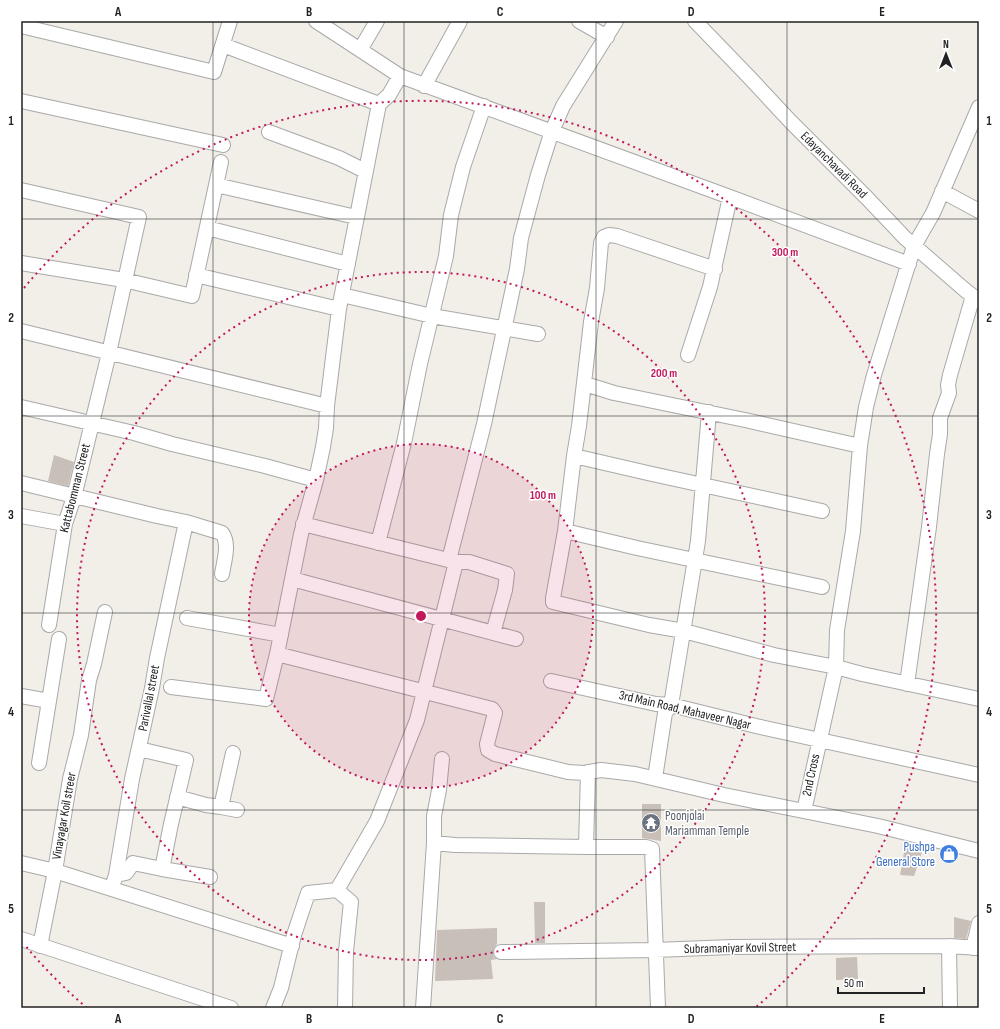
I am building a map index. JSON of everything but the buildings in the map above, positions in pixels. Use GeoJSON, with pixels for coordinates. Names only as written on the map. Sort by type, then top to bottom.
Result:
{"type":"FeatureCollection","features":[{"type":"Feature","properties":{"kind":"street"},"geometry":{"type":"LineString","coordinates":[[21,26],[214,72],[230,21]]}},
{"type":"Feature","properties":{"kind":"street"},"geometry":{"type":"LineString","coordinates":[[316,21],[400,76],[424,86],[455,98],[484,106],[909,264]]}},
{"type":"Feature","properties":{"kind":"street"},"geometry":{"type":"LineString","coordinates":[[360,50],[377,21]]}},
{"type":"Feature","properties":{"kind":"street"},"geometry":{"type":"LineString","coordinates":[[424,86],[460,21]]}},
{"type":"Feature","properties":{"kind":"street"},"geometry":{"type":"LineString","coordinates":[[578,21],[607,37]]}},
{"type":"Feature","properties":{"kind":"street"},"geometry":{"type":"LineString","coordinates":[[337,890],[377,821],[417,720],[442,619],[452,561],[484,424],[517,269],[522,238],[536,182],[552,131],[563,106],[616,21]]}},
{"type":"Feature","properties":{"kind":"street","name":"Edayanchavadi Road"},"geometry":{"type":"LineString","coordinates":[[695,21],[790,121],[905,238],[976,298]]}},
{"type":"Feature","properties":{"kind":"street"},"geometry":{"type":"LineString","coordinates":[[222,45],[379,104]]}},
{"type":"Feature","properties":{"kind":"street"},"geometry":{"type":"LineString","coordinates":[[171,686],[266,698],[282,635],[303,524],[316,480],[326,428],[327,406],[339,309],[379,104],[389,95],[400,76]]}},
{"type":"Feature","properties":{"kind":"street"},"geometry":{"type":"LineString","coordinates":[[21,101],[222,145]]}},
{"type":"Feature","properties":{"kind":"street"},"geometry":{"type":"LineString","coordinates":[[378,542],[404,443],[420,364],[446,256],[453,208],[463,167],[484,106]]}},
{"type":"Feature","properties":{"kind":"street","name":"2nd Cross"},"geometry":{"type":"LineString","coordinates":[[804,811],[836,667],[838,630],[853,531],[860,446],[866,407],[874,375],[914,246],[933,213],[942,191],[975,129],[979,107]]}},
{"type":"Feature","properties":{"kind":"street"},"geometry":{"type":"LineString","coordinates":[[269,132],[339,158],[366,171]]}},
{"type":"Feature","properties":{"kind":"street"},"geometry":{"type":"LineString","coordinates":[[21,263],[124,280],[192,296],[221,162]]}},
{"type":"Feature","properties":{"kind":"street"},"geometry":{"type":"LineString","coordinates":[[216,185],[356,217]]}},
{"type":"Feature","properties":{"kind":"street","name":"Kattabomman Street"},"geometry":{"type":"LineString","coordinates":[[21,190],[140,217],[124,280],[109,354],[92,424],[74,497],[65,524],[49,625]]}},
{"type":"Feature","properties":{"kind":"street"},"geometry":{"type":"LineString","coordinates":[[942,191],[979,211]]}},
{"type":"Feature","properties":{"kind":"street"},"geometry":{"type":"LineString","coordinates":[[688,355],[715,268],[730,197]]}},
{"type":"Feature","properties":{"kind":"street"},"geometry":{"type":"LineString","coordinates":[[207,228],[348,264]]}},
{"type":"Feature","properties":{"kind":"street"},"geometry":{"type":"LineString","coordinates":[[715,268],[617,236],[609,235],[604,237],[601,243],[598,288],[591,322],[580,426],[574,456],[565,530],[552,598],[554,602],[649,625],[684,631],[774,655],[836,667],[979,699]]}},
{"type":"Feature","properties":{"kind":"street"},"geometry":{"type":"LineString","coordinates":[[196,275],[339,309]]}},
{"type":"Feature","properties":{"kind":"street"},"geometry":{"type":"LineString","coordinates":[[342,295],[432,316],[538,334]]}},
{"type":"Feature","properties":{"kind":"street"},"geometry":{"type":"LineString","coordinates":[[908,684],[929,527],[940,434],[940,418],[949,393],[948,385],[950,374],[976,298]]}},
{"type":"Feature","properties":{"kind":"street"},"geometry":{"type":"LineString","coordinates":[[21,331],[109,354],[211,377],[327,406]]}},
{"type":"Feature","properties":{"kind":"street"},"geometry":{"type":"LineString","coordinates":[[585,384],[614,393],[709,412],[860,446]]}},
{"type":"Feature","properties":{"kind":"street"},"geometry":{"type":"LineString","coordinates":[[21,408],[134,433],[316,480]]}},
{"type":"Feature","properties":{"kind":"street"},"geometry":{"type":"LineString","coordinates":[[655,778],[665,713],[671,705],[696,559],[709,412]]}},
{"type":"Feature","properties":{"kind":"street"},"geometry":{"type":"LineString","coordinates":[[574,456],[822,511]]}},
{"type":"Feature","properties":{"kind":"street"},"geometry":{"type":"LineString","coordinates":[[21,483],[74,497],[186,522],[222,533],[226,538],[222,574]]}},
{"type":"Feature","properties":{"kind":"street"},"geometry":{"type":"LineString","coordinates":[[21,516],[65,524]]}},
{"type":"Feature","properties":{"kind":"street","name":"Parivallal street"},"geometry":{"type":"LineString","coordinates":[[111,889],[116,875],[132,779],[186,522]]}},
{"type":"Feature","properties":{"kind":"street"},"geometry":{"type":"LineString","coordinates":[[303,524],[452,561],[469,562],[508,574],[493,633]]}},
{"type":"Feature","properties":{"kind":"street"},"geometry":{"type":"LineString","coordinates":[[565,530],[638,548],[696,559],[822,587]]}},
{"type":"Feature","properties":{"kind":"street"},"geometry":{"type":"LineString","coordinates":[[292,579],[516,639]]}},
{"type":"Feature","properties":{"kind":"street","name":"Vinayagar Koil streer"},"geometry":{"type":"LineString","coordinates":[[105,612],[94,664],[89,680],[81,735],[70,780],[55,871],[292,946]]}},
{"type":"Feature","properties":{"kind":"street"},"geometry":{"type":"LineString","coordinates":[[187,618],[282,635]]}},
{"type":"Feature","properties":{"kind":"street"},"geometry":{"type":"LineString","coordinates":[[39,763],[59,639]]}},
{"type":"Feature","properties":{"kind":"street"},"geometry":{"type":"LineString","coordinates":[[277,654],[492,709],[495,713],[487,744],[488,750],[495,754],[568,772],[576,773],[595,771],[635,774],[724,795],[878,826],[979,850]]}},
{"type":"Feature","properties":{"kind":"street","name":"3rd Main Road, Mahaveer Nagar"},"geometry":{"type":"LineString","coordinates":[[551,681],[656,704],[671,705],[819,740],[979,775]]}},
{"type":"Feature","properties":{"kind":"street"},"geometry":{"type":"LineString","coordinates":[[21,696],[49,701]]}},
{"type":"Feature","properties":{"kind":"street"},"geometry":{"type":"LineString","coordinates":[[139,749],[186,760],[162,869]]}},
{"type":"Feature","properties":{"kind":"street"},"geometry":{"type":"LineString","coordinates":[[221,807],[233,753]]}},
{"type":"Feature","properties":{"kind":"street"},"geometry":{"type":"LineString","coordinates":[[423,1008],[434,843],[434,816],[439,790],[442,759]]}},
{"type":"Feature","properties":{"kind":"street"},"geometry":{"type":"LineString","coordinates":[[586,848],[595,771]]}},
{"type":"Feature","properties":{"kind":"street"},"geometry":{"type":"LineString","coordinates":[[177,797],[206,805],[237,810]]}},
{"type":"Feature","properties":{"kind":"street"},"geometry":{"type":"LineString","coordinates":[[434,843],[455,845],[586,848],[646,846],[652,849],[658,1008]]}},
{"type":"Feature","properties":{"kind":"street"},"geometry":{"type":"LineString","coordinates":[[21,862],[55,871],[40,946]]}},
{"type":"Feature","properties":{"kind":"street"},"geometry":{"type":"LineString","coordinates":[[116,875],[126,873],[133,863],[210,877]]}},
{"type":"Feature","properties":{"kind":"street"},"geometry":{"type":"LineString","coordinates":[[273,1008],[281,988],[308,894],[337,890],[351,902],[346,951],[346,1008]]}},
{"type":"Feature","properties":{"kind":"street"},"geometry":{"type":"LineString","coordinates":[[976,948],[979,924]]}},
{"type":"Feature","properties":{"kind":"street"},"geometry":{"type":"LineString","coordinates":[[21,940],[231,1008]]}},
{"type":"Feature","properties":{"kind":"street"},"geometry":{"type":"LineString","coordinates":[[949,946],[950,1008]]}},
{"type":"Feature","properties":{"kind":"street","name":"Subramaniyar Kovil Street"},"geometry":{"type":"LineString","coordinates":[[501,952],[655,950],[732,947],[949,946],[976,948]]}},
{"type":"Feature","properties":{"kind":"place","name":"Poonjolai Mariamman Temple"},"geometry":{"type":"Point","coordinates":[651,823]}},
{"type":"Feature","properties":{"kind":"place","name":"Pushpa General Store"},"geometry":{"type":"Point","coordinates":[949,854]}}]}
